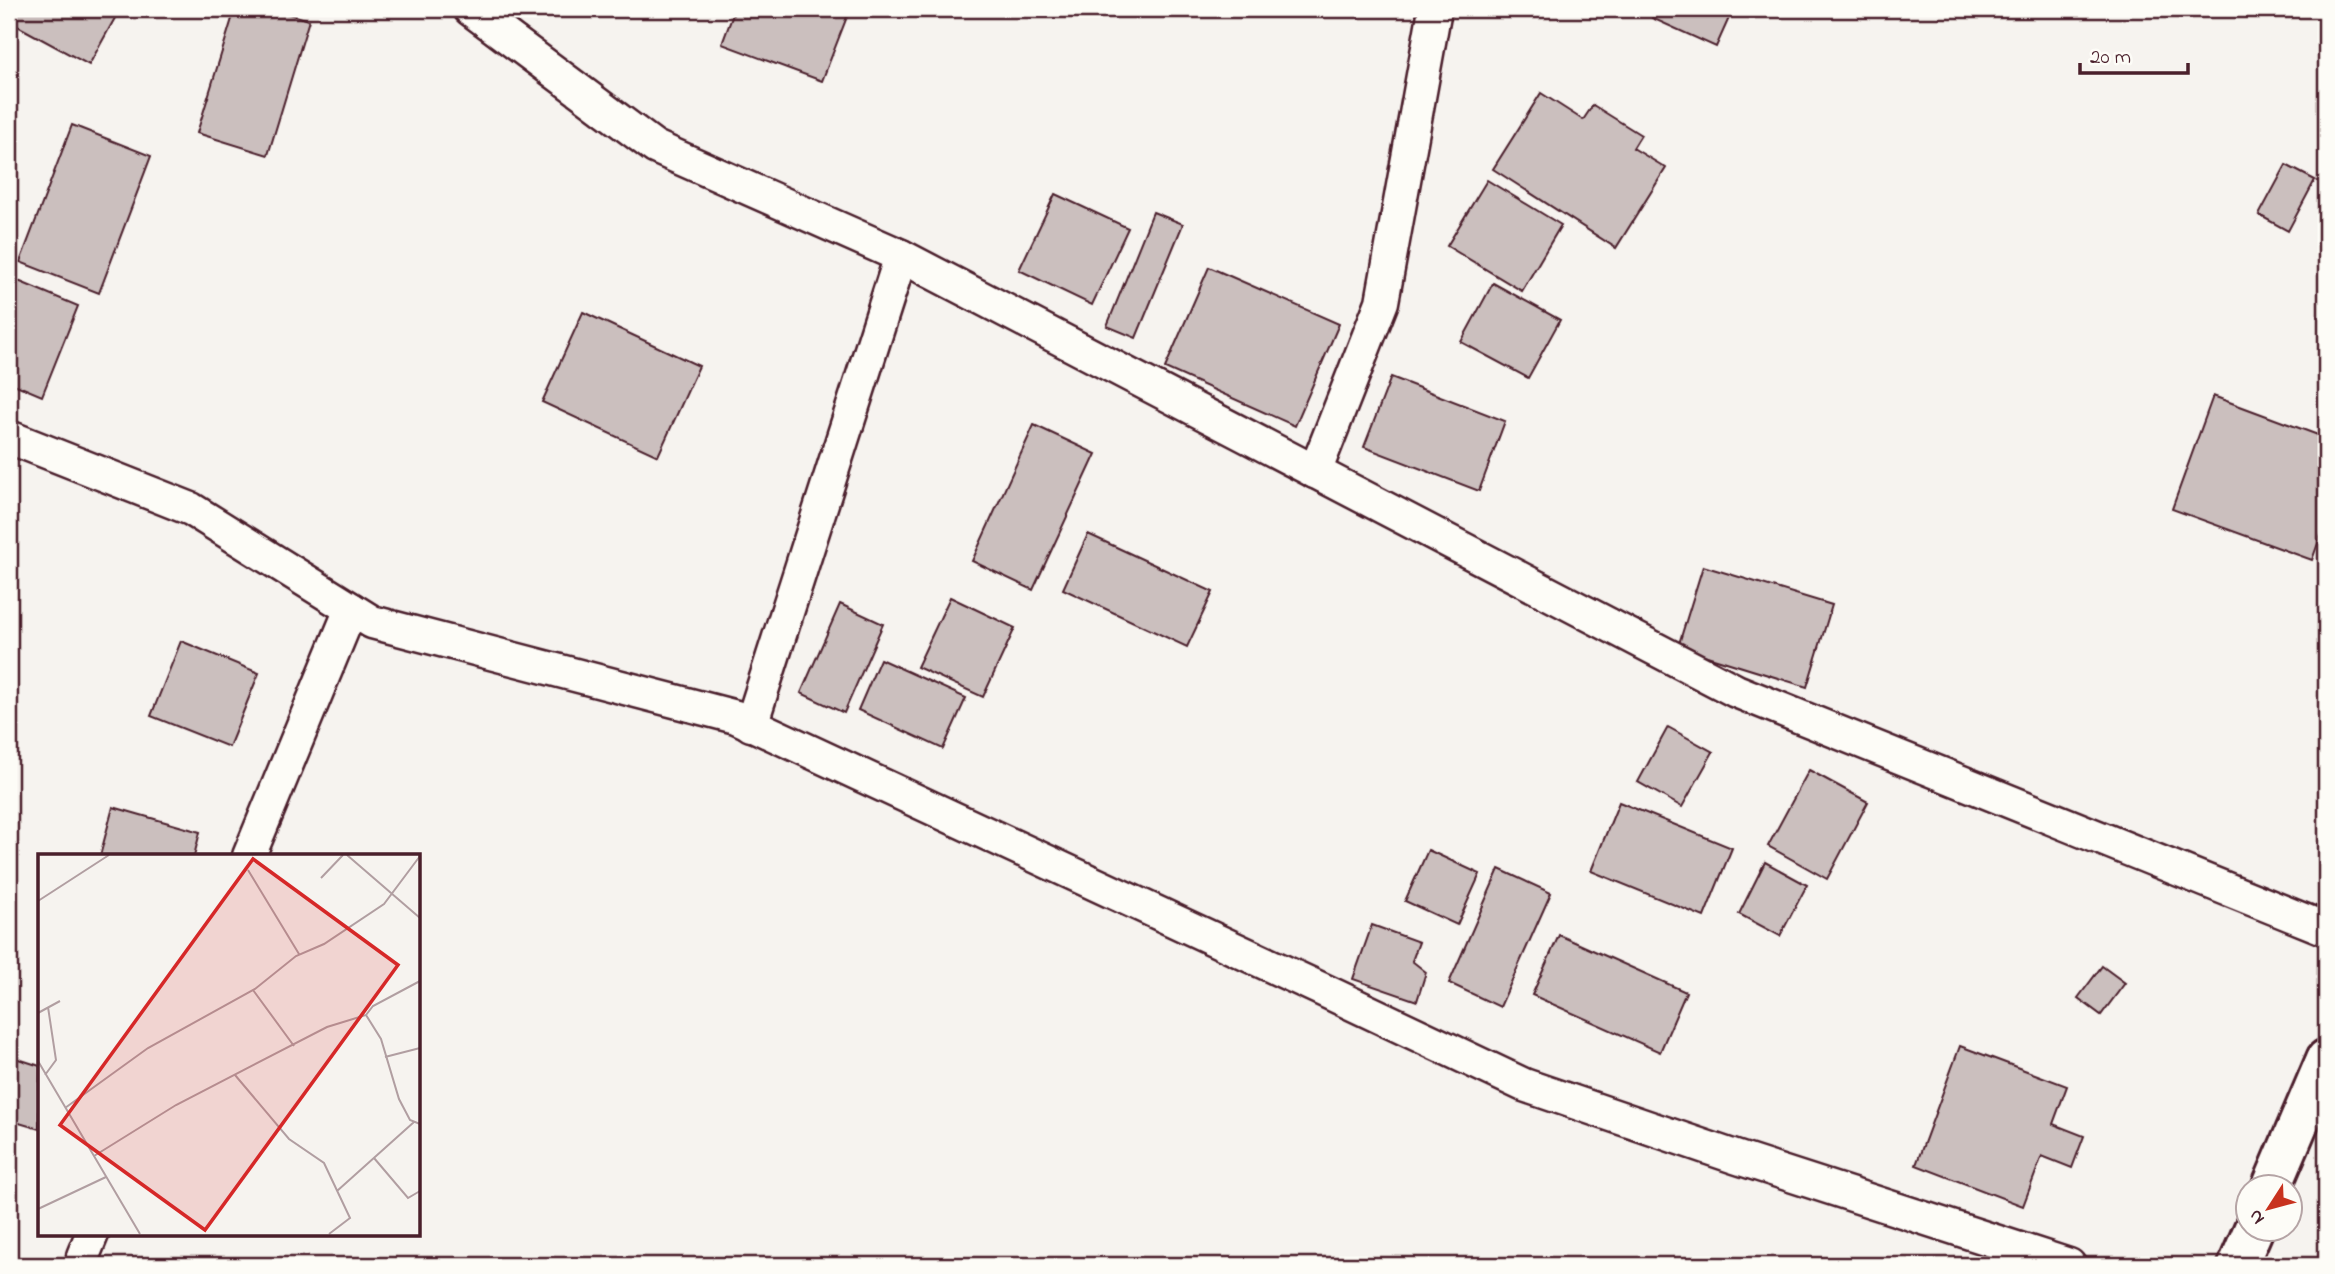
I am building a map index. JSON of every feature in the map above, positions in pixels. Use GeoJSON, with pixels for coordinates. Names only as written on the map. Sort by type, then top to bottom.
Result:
{"type":"FeatureCollection","features":[{"type":"Feature","properties":{"kind":"main road"},"geometry":{"type":"LineString","coordinates":[[2278,1172],[2326,1059]]}},
{"type":"Feature","properties":{"kind":"main road"},"geometry":{"type":"LineString","coordinates":[[2238,1265],[2248,1242]]}},
{"type":"Feature","properties":{"kind":"street"},"geometry":{"type":"LineString","coordinates":[[470,9],[655,147],[901,256],[1736,691],[2326,929]]}},
{"type":"Feature","properties":{"kind":"street"},"geometry":{"type":"LineString","coordinates":[[1315,472],[1382,302],[1435,9]]}},
{"type":"Feature","properties":{"kind":"street"},"geometry":{"type":"LineString","coordinates":[[751,724],[901,256]]}},
{"type":"Feature","properties":{"kind":"street"},"geometry":{"type":"LineString","coordinates":[[9,437],[191,509],[372,622],[751,724],[1524,1086],[2069,1265]]}},
{"type":"Feature","properties":{"kind":"street"},"geometry":{"type":"LineString","coordinates":[[250,854],[351,610]]}},
{"type":"Feature","properties":{"kind":"building"},"geometry":{"type":"Polygon","coordinates":[[[20,9],[120,9],[89,65],[12,23],[20,9]]]}},
{"type":"Feature","properties":{"kind":"building"},"geometry":{"type":"Polygon","coordinates":[[[235,9],[272,9],[309,20],[268,155],[197,133],[235,9]]]}},
{"type":"Feature","properties":{"kind":"building"},"geometry":{"type":"Polygon","coordinates":[[[735,9],[850,9],[822,81],[722,44],[735,9]]]}},
{"type":"Feature","properties":{"kind":"building"},"geometry":{"type":"Polygon","coordinates":[[[1656,9],[1733,9],[1716,47],[1652,18],[1656,9]]]}},
{"type":"Feature","properties":{"kind":"building"},"geometry":{"type":"Polygon","coordinates":[[[1541,93],[1583,120],[1593,105],[1641,135],[1633,148],[1666,168],[1616,248],[1493,169],[1541,93]]]}},
{"type":"Feature","properties":{"kind":"building"},"geometry":{"type":"Polygon","coordinates":[[[72,125],[151,156],[99,293],[20,262],[72,125]]]}},
{"type":"Feature","properties":{"kind":"building"},"geometry":{"type":"Polygon","coordinates":[[[2286,165],[2315,180],[2288,231],[2259,215],[2286,165]]]}},
{"type":"Feature","properties":{"kind":"building"},"geometry":{"type":"Polygon","coordinates":[[[1487,180],[1561,225],[1522,291],[1447,246],[1487,180]]]}},
{"type":"Feature","properties":{"kind":"building"},"geometry":{"type":"Polygon","coordinates":[[[1055,194],[1128,228],[1092,305],[1019,270],[1055,194]]]}},
{"type":"Feature","properties":{"kind":"building"},"geometry":{"type":"Polygon","coordinates":[[[1153,212],[1183,224],[1136,338],[1107,326],[1153,212]]]}},
{"type":"Feature","properties":{"kind":"building"},"geometry":{"type":"Polygon","coordinates":[[[1209,267],[1339,324],[1295,426],[1165,368],[1209,267]]]}},
{"type":"Feature","properties":{"kind":"building"},"geometry":{"type":"Polygon","coordinates":[[[11,278],[78,306],[42,396],[9,382],[11,278]]]}},
{"type":"Feature","properties":{"kind":"building"},"geometry":{"type":"Polygon","coordinates":[[[1493,283],[1560,320],[1528,378],[1461,342],[1493,283]]]}},
{"type":"Feature","properties":{"kind":"building"},"geometry":{"type":"Polygon","coordinates":[[[583,312],[699,366],[658,456],[542,402],[583,312]]]}},
{"type":"Feature","properties":{"kind":"building"},"geometry":{"type":"Polygon","coordinates":[[[1391,377],[1505,421],[1479,491],[1364,447],[1391,377]]]}},
{"type":"Feature","properties":{"kind":"building"},"geometry":{"type":"Polygon","coordinates":[[[2213,396],[2326,438],[2326,521],[2312,560],[2172,509],[2213,396]]]}},
{"type":"Feature","properties":{"kind":"building"},"geometry":{"type":"Polygon","coordinates":[[[1034,425],[1096,454],[1033,590],[972,561],[1034,425]]]}},
{"type":"Feature","properties":{"kind":"building"},"geometry":{"type":"Polygon","coordinates":[[[1088,534],[1213,592],[1187,647],[1063,589],[1088,534]]]}},
{"type":"Feature","properties":{"kind":"building"},"geometry":{"type":"Polygon","coordinates":[[[1703,566],[1832,605],[1807,687],[1678,647],[1703,566]]]}},
{"type":"Feature","properties":{"kind":"building"},"geometry":{"type":"Polygon","coordinates":[[[950,597],[1015,628],[983,697],[917,667],[950,597]]]}},
{"type":"Feature","properties":{"kind":"building"},"geometry":{"type":"Polygon","coordinates":[[[840,604],[883,624],[844,713],[801,693],[840,604]]]}},
{"type":"Feature","properties":{"kind":"building"},"geometry":{"type":"Polygon","coordinates":[[[181,641],[259,673],[229,747],[151,716],[181,641]]]}},
{"type":"Feature","properties":{"kind":"building"},"geometry":{"type":"Polygon","coordinates":[[[880,659],[966,698],[943,749],[858,710],[880,659]]]}},
{"type":"Feature","properties":{"kind":"building"},"geometry":{"type":"Polygon","coordinates":[[[1668,727],[1713,752],[1682,807],[1638,782],[1668,727]]]}},
{"type":"Feature","properties":{"kind":"building"},"geometry":{"type":"Polygon","coordinates":[[[1809,770],[1868,802],[1827,879],[1768,846],[1809,770]]]}},
{"type":"Feature","properties":{"kind":"building"},"geometry":{"type":"Polygon","coordinates":[[[1619,802],[1732,848],[1704,917],[1591,871],[1619,802]]]}},
{"type":"Feature","properties":{"kind":"building"},"geometry":{"type":"Polygon","coordinates":[[[113,807],[200,832],[194,854],[101,854],[113,807]]]}},
{"type":"Feature","properties":{"kind":"building"},"geometry":{"type":"Polygon","coordinates":[[[1428,850],[1480,874],[1457,925],[1405,901],[1428,850]]]}},
{"type":"Feature","properties":{"kind":"building"},"geometry":{"type":"Polygon","coordinates":[[[1765,862],[1807,885],[1780,936],[1739,914],[1765,862]]]}},
{"type":"Feature","properties":{"kind":"building"},"geometry":{"type":"Polygon","coordinates":[[[1499,869],[1551,893],[1500,1007],[1449,983],[1499,869]]]}},
{"type":"Feature","properties":{"kind":"building"},"geometry":{"type":"Polygon","coordinates":[[[1372,925],[1419,942],[1412,961],[1426,972],[1417,1001],[1353,979],[1372,925]]]}},
{"type":"Feature","properties":{"kind":"building"},"geometry":{"type":"Polygon","coordinates":[[[1559,935],[1686,992],[1660,1052],[1532,995],[1559,935]]]}},
{"type":"Feature","properties":{"kind":"building"},"geometry":{"type":"Polygon","coordinates":[[[2102,966],[2125,983],[2101,1015],[2078,998],[2102,966]]]}},
{"type":"Feature","properties":{"kind":"building"},"geometry":{"type":"Polygon","coordinates":[[[1960,1046],[2067,1086],[2053,1124],[2084,1136],[2072,1168],[2042,1156],[2023,1206],[1916,1165],[1960,1046]]]}},
{"type":"Feature","properties":{"kind":"building"},"geometry":{"type":"Polygon","coordinates":[[[9,1056],[38,1065],[38,1129],[9,1120],[9,1056]]]}}]}
